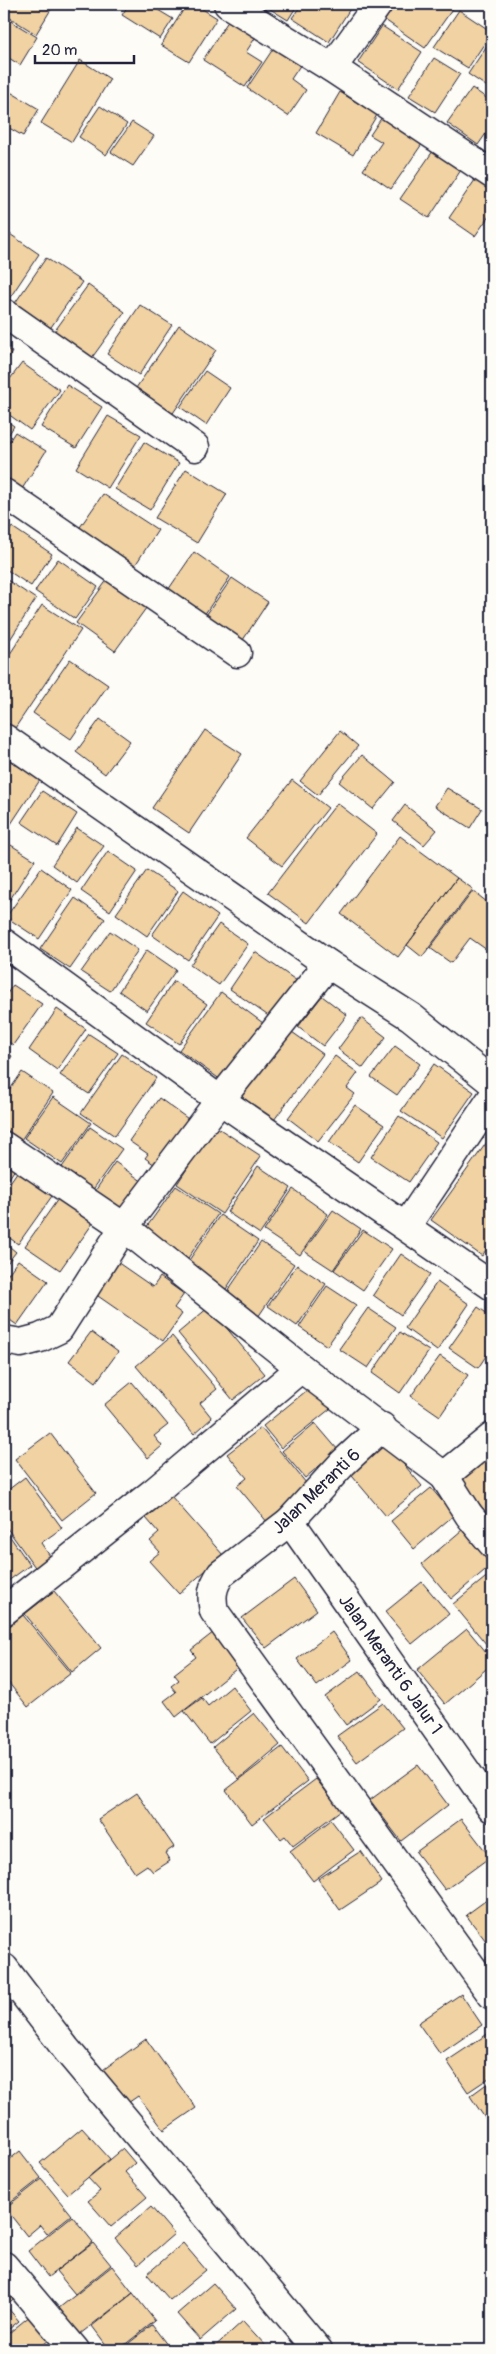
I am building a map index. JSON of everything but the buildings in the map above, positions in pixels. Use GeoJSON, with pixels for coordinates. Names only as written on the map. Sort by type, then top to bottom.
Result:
{"type":"FeatureCollection","features":[{"type":"Feature","properties":{"kind":"street"},"geometry":{"type":"LineString","coordinates":[[228,4],[332,68],[492,174]]}},
{"type":"Feature","properties":{"kind":"street"},"geometry":{"type":"LineString","coordinates":[[332,68],[378,4]]}},
{"type":"Feature","properties":{"kind":"street"},"geometry":{"type":"LineString","coordinates":[[4,313],[195,447]]}},
{"type":"Feature","properties":{"kind":"street"},"geometry":{"type":"LineString","coordinates":[[4,493],[237,653]]}},
{"type":"Feature","properties":{"kind":"street"},"geometry":{"type":"LineString","coordinates":[[4,738],[328,964],[411,1017],[492,1082]]}},
{"type":"Feature","properties":{"kind":"street"},"geometry":{"type":"LineString","coordinates":[[4,943],[220,1100],[407,1225],[492,1286]]}},
{"type":"Feature","properties":{"kind":"street"},"geometry":{"type":"LineString","coordinates":[[4,1340],[21,1343],[40,1338],[59,1329],[124,1227],[220,1100],[328,964]]}},
{"type":"Feature","properties":{"kind":"street"},"geometry":{"type":"LineString","coordinates":[[407,1225],[492,1098]]}},
{"type":"Feature","properties":{"kind":"street"},"geometry":{"type":"LineString","coordinates":[[4,1146],[124,1227],[301,1368],[382,1427],[444,1476],[469,1515],[492,1543]]}},
{"type":"Feature","properties":{"kind":"street"},"geometry":{"type":"LineString","coordinates":[[4,1611],[154,1492],[301,1368]]}},
{"type":"Feature","properties":{"kind":"street","name":"Jalan Meranti 6"},"geometry":{"type":"LineString","coordinates":[[382,1427],[343,1462],[290,1521],[221,1574],[214,1584],[212,1597],[214,1611],[492,1995]]}},
{"type":"Feature","properties":{"kind":"street"},"geometry":{"type":"LineString","coordinates":[[444,1476],[492,1437]]}},
{"type":"Feature","properties":{"kind":"street","name":"Jalan Meranti 6 Jalur 1"},"geometry":{"type":"LineString","coordinates":[[290,1521],[492,1808]]}},
{"type":"Feature","properties":{"kind":"street"},"geometry":{"type":"LineString","coordinates":[[4,1968],[66,2049],[318,2350]]}},
{"type":"Feature","properties":{"kind":"street"},"geometry":{"type":"LineString","coordinates":[[4,2266],[75,2350]]}}]}
